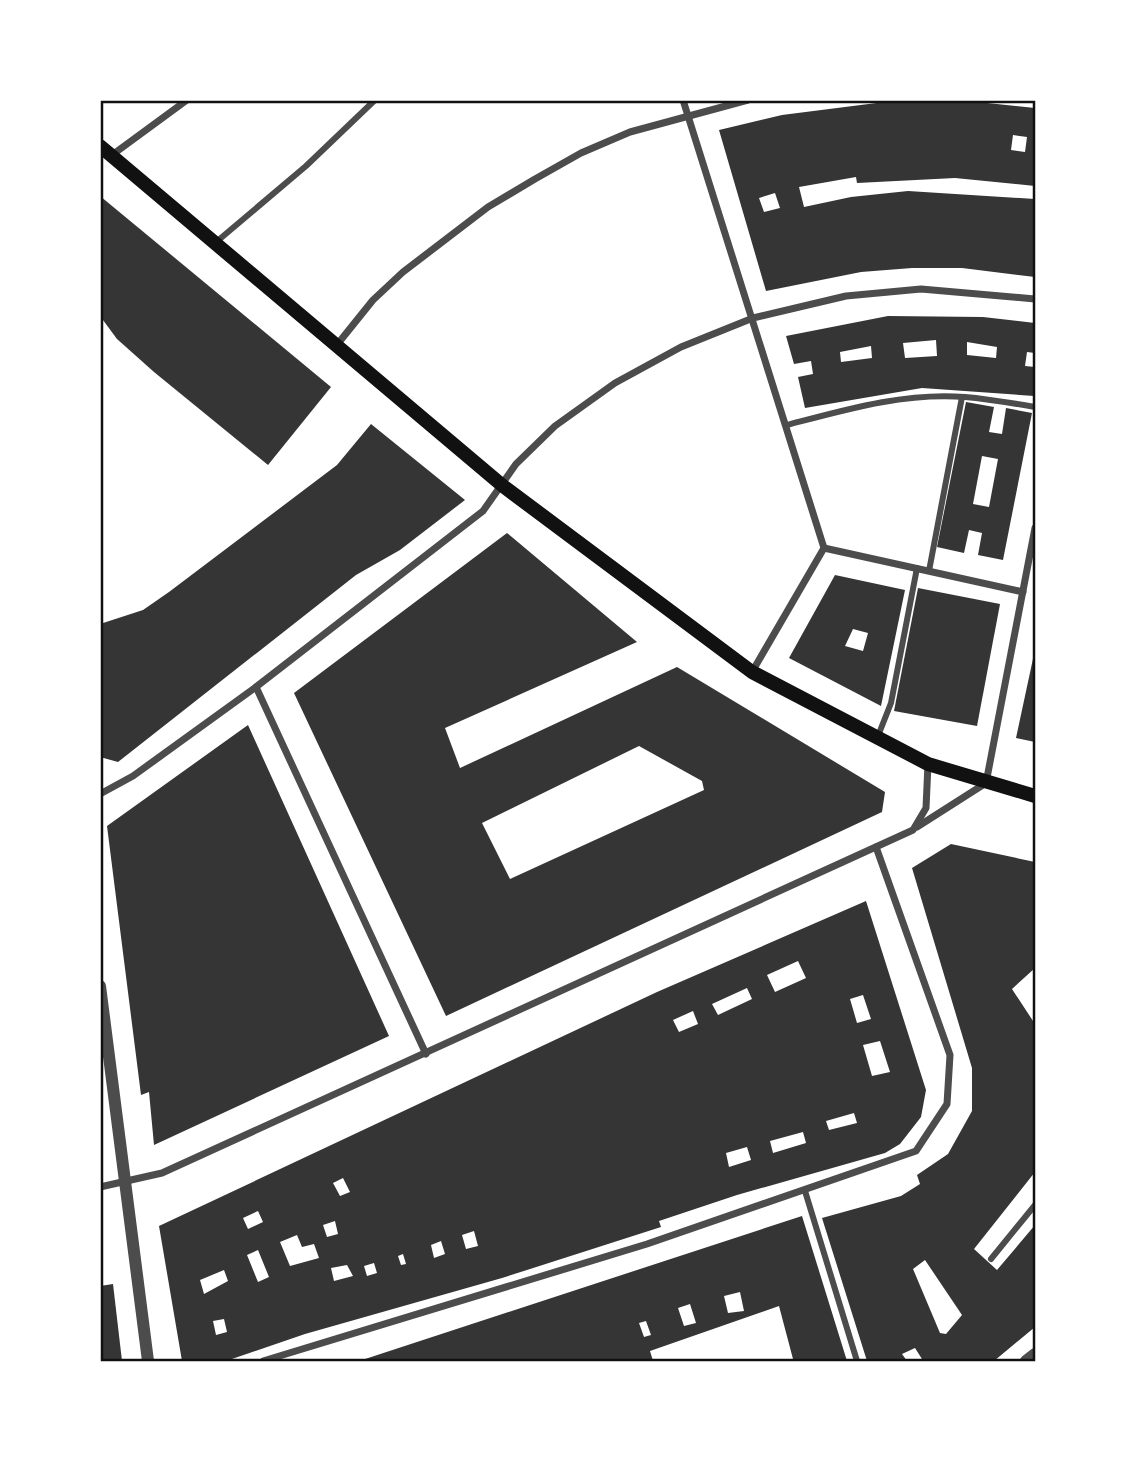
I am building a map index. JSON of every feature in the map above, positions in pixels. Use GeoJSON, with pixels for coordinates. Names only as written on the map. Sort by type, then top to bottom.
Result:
{"type":"FeatureCollection","features":[{"type":"Feature","properties":{"kind":"main road"},"geometry":{"type":"LineString","coordinates":[[100,146],[503,486],[752,672],[928,764],[1035,796]]}},
{"type":"Feature","properties":{"kind":"street"},"geometry":{"type":"LineString","coordinates":[[112,156],[187,100]]}},
{"type":"Feature","properties":{"kind":"street"},"geometry":{"type":"LineString","coordinates":[[214,244],[306,166],[375,100]]}},
{"type":"Feature","properties":{"kind":"street"},"geometry":{"type":"LineString","coordinates":[[683,100],[824,548],[752,672]]}},
{"type":"Feature","properties":{"kind":"street"},"geometry":{"type":"LineString","coordinates":[[336,347],[373,300],[403,272],[488,207],[582,153],[631,132],[748,100]]}},
{"type":"Feature","properties":{"kind":"street"},"geometry":{"type":"LineString","coordinates":[[100,794],[133,776],[256,687],[483,511],[516,464],[555,426],[615,383],[681,347],[753,318],[846,296],[921,289],[1035,299]]}},
{"type":"Feature","properties":{"kind":"street"},"geometry":{"type":"LineString","coordinates":[[787,425],[848,409],[899,400],[962,397],[1035,407]]}},
{"type":"Feature","properties":{"kind":"street"},"geometry":{"type":"LineString","coordinates":[[929,571],[962,397]]}},
{"type":"Feature","properties":{"kind":"street"},"geometry":{"type":"LineString","coordinates":[[100,1187],[162,1173],[426,1054],[913,830],[986,783],[1035,528]]}},
{"type":"Feature","properties":{"kind":"street"},"geometry":{"type":"LineString","coordinates":[[824,548],[1023,592]]}},
{"type":"Feature","properties":{"kind":"street"},"geometry":{"type":"LineString","coordinates":[[877,737],[891,703],[917,568]]}},
{"type":"Feature","properties":{"kind":"street"},"geometry":{"type":"LineString","coordinates":[[256,687],[426,1054]]}},
{"type":"Feature","properties":{"kind":"street"},"geometry":{"type":"LineString","coordinates":[[913,830],[926,808],[928,764]]}},
{"type":"Feature","properties":{"kind":"street"},"geometry":{"type":"LineString","coordinates":[[263,1361],[647,1244],[916,1151],[947,1104],[950,1055],[876,847]]}},
{"type":"Feature","properties":{"kind":"street"},"geometry":{"type":"LineString","coordinates":[[100,986],[148,1361]]}},
{"type":"Feature","properties":{"kind":"street"},"geometry":{"type":"LineString","coordinates":[[805,1191],[857,1361]]}},
{"type":"Feature","properties":{"kind":"street"},"geometry":{"type":"LineString","coordinates":[[991,1259],[1035,1205]]}},
{"type":"Feature","properties":{"kind":"street"},"geometry":{"type":"LineString","coordinates":[[1026,1361],[1035,1354]]}},
{"type":"Feature","properties":{"kind":"building"},"geometry":{"type":"Polygon","coordinates":[[[900,100],[959,100],[1035,108],[1035,186],[955,178],[857,183],[856,177],[799,187],[804,207],[851,197],[908,191],[1035,199],[1035,277],[962,268],[912,268],[861,272],[766,291],[719,130],[782,115],[900,100]],[[1013,135],[1011,150],[1025,152],[1027,137],[1013,135]],[[775,193],[759,198],[764,212],[780,208],[775,193]]]}},
{"type":"Feature","properties":{"kind":"building"},"geometry":{"type":"Polygon","coordinates":[[[100,196],[331,387],[268,465],[154,372],[117,339],[100,316],[100,196]]]}},
{"type":"Feature","properties":{"kind":"building"},"geometry":{"type":"Polygon","coordinates":[[[888,316],[983,317],[1035,323],[1035,353],[1027,352],[1025,366],[1035,367],[1034,396],[922,388],[805,408],[798,377],[813,374],[811,361],[794,364],[786,336],[888,316]],[[936,340],[903,343],[905,358],[937,356],[936,340]],[[967,342],[967,355],[996,358],[997,347],[967,342]],[[871,346],[840,352],[841,362],[872,358],[871,346]]]}},
{"type":"Feature","properties":{"kind":"building"},"geometry":{"type":"Polygon","coordinates":[[[966,402],[994,407],[989,432],[1002,434],[1006,408],[1032,413],[1003,560],[978,555],[982,533],[969,530],[964,553],[937,547],[966,402]],[[982,456],[973,504],[989,507],[998,459],[982,456]]]}},
{"type":"Feature","properties":{"kind":"building"},"geometry":{"type":"Polygon","coordinates":[[[371,424],[465,500],[400,550],[356,575],[118,762],[100,757],[100,624],[143,610],[169,592],[337,465],[371,424]]]}},
{"type":"Feature","properties":{"kind":"building"},"geometry":{"type":"Polygon","coordinates":[[[507,533],[637,642],[445,728],[460,768],[677,667],[885,792],[882,812],[446,1016],[294,693],[507,533]],[[639,746],[482,823],[510,879],[704,790],[702,781],[639,746]]]}},
{"type":"Feature","properties":{"kind":"building"},"geometry":{"type":"Polygon","coordinates":[[[835,575],[905,590],[881,706],[789,658],[835,575]],[[853,629],[845,646],[863,651],[868,633],[853,629]]]}},
{"type":"Feature","properties":{"kind":"building"},"geometry":{"type":"Polygon","coordinates":[[[918,588],[1000,604],[977,726],[894,711],[918,588]]]}},
{"type":"Feature","properties":{"kind":"building"},"geometry":{"type":"Polygon","coordinates":[[[1035,654],[1035,742],[1016,738],[1035,654]]]}},
{"type":"Feature","properties":{"kind":"building"},"geometry":{"type":"Polygon","coordinates":[[[248,725],[389,1036],[154,1145],[149,1092],[141,1095],[107,826],[248,725]]]}},
{"type":"Feature","properties":{"kind":"building"},"geometry":{"type":"Polygon","coordinates":[[[951,844],[1035,862],[1035,968],[1012,989],[1035,1024],[1035,1172],[974,1249],[997,1270],[1035,1225],[1035,1327],[994,1361],[918,1361],[922,1359],[915,1348],[902,1354],[907,1361],[867,1361],[822,1218],[901,1196],[920,1184],[917,1175],[948,1154],[972,1111],[972,1068],[912,868],[951,844]],[[925,1260],[913,1269],[940,1333],[946,1334],[962,1315],[925,1260]]]}},
{"type":"Feature","properties":{"kind":"building"},"geometry":{"type":"Polygon","coordinates":[[[866,901],[926,1090],[921,1117],[900,1144],[885,1153],[737,1195],[659,1221],[661,1227],[502,1278],[305,1334],[226,1361],[182,1361],[159,1226],[657,992],[866,901]],[[798,961],[767,975],[775,992],[806,978],[798,961]],[[747,988],[712,1004],[718,1015],[752,999],[747,988]],[[863,995],[850,999],[857,1023],[871,1019],[863,995]],[[693,1011],[673,1020],[679,1032],[698,1024],[693,1011]],[[880,1041],[863,1045],[872,1076],[890,1072],[880,1041]],[[854,1113],[826,1121],[829,1130],[857,1123],[854,1113]],[[803,1132],[770,1141],[773,1153],[806,1143],[803,1132]],[[747,1147],[726,1153],[729,1167],[751,1160],[747,1147]],[[343,1178],[333,1183],[340,1196],[350,1192],[343,1178]],[[258,1211],[243,1218],[248,1229],[263,1222],[258,1211]],[[335,1221],[323,1225],[327,1237],[338,1234],[335,1221]],[[474,1231],[462,1235],[466,1249],[478,1246],[474,1231]],[[297,1235],[280,1242],[290,1266],[319,1258],[314,1244],[302,1247],[297,1235]],[[441,1241],[431,1245],[434,1258],[445,1254],[441,1241]],[[258,1250],[247,1255],[258,1282],[269,1277],[258,1250]],[[403,1254],[398,1256],[401,1265],[406,1264],[403,1254]],[[374,1263],[364,1266],[367,1276],[377,1273],[374,1263]],[[347,1265],[331,1268],[334,1281],[353,1276],[347,1265]],[[224,1270],[200,1280],[204,1294],[228,1281],[224,1270]],[[224,1319],[213,1321],[216,1335],[227,1332],[224,1319]]]}},
{"type":"Feature","properties":{"kind":"building"},"geometry":{"type":"Polygon","coordinates":[[[802,1216],[847,1361],[787,1361],[793,1359],[779,1306],[650,1351],[653,1361],[359,1361],[802,1216]],[[740,1292],[724,1296],[728,1313],[744,1311],[740,1292]],[[690,1304],[678,1308],[684,1326],[696,1323],[690,1304]],[[646,1321],[639,1323],[644,1337],[651,1335],[646,1321]]]}},
{"type":"Feature","properties":{"kind":"building"},"geometry":{"type":"Polygon","coordinates":[[[113,1284],[122,1361],[100,1361],[100,1286],[113,1284]]]}}]}
